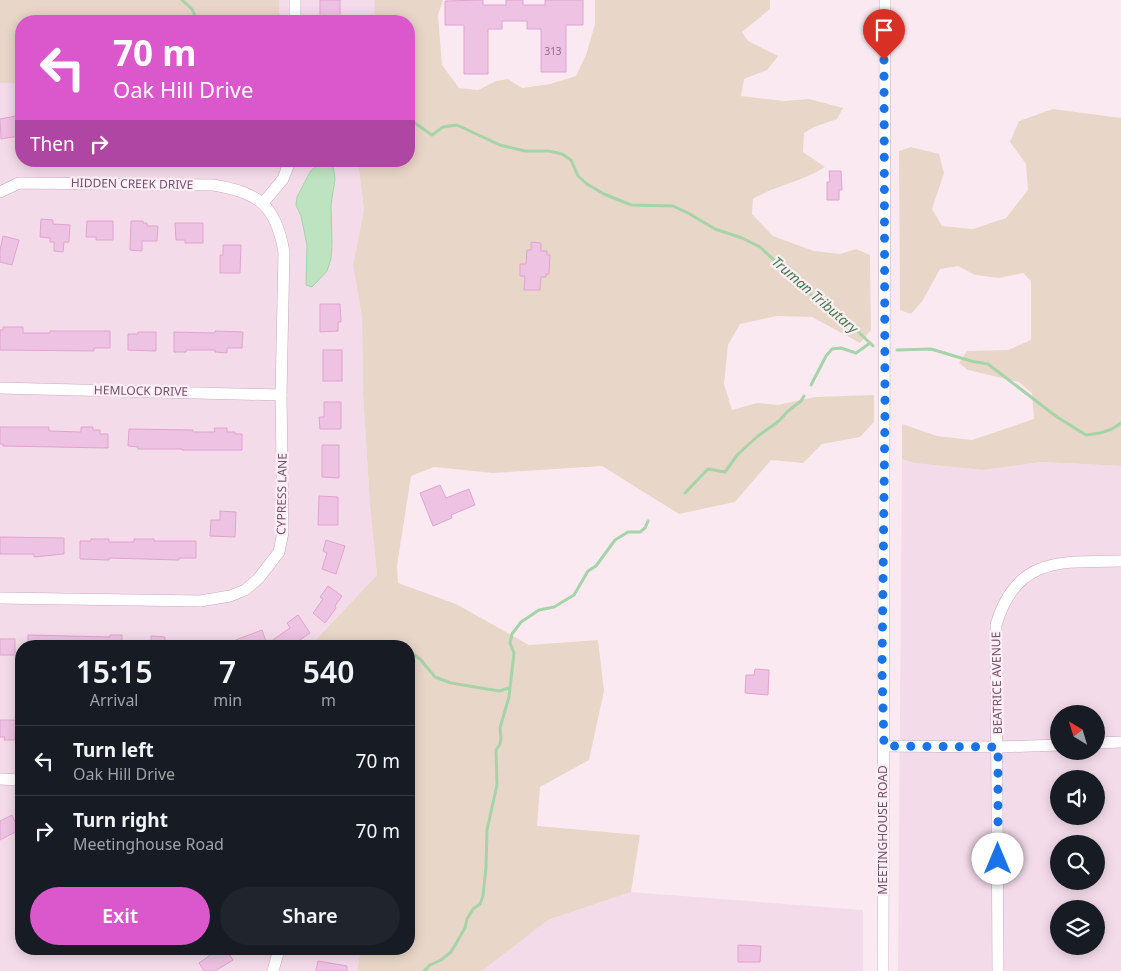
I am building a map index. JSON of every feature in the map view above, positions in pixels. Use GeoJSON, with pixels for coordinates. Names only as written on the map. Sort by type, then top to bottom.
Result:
{"type":"FeatureCollection","features":[{"type":"Feature","properties":{"kind":"street"},"geometry":{"type":"LineString","coordinates":[[295,0],[295,15]]}},
{"type":"Feature","properties":{"kind":"street","name":"MEETINGHOUSE ROAD"},"geometry":{"type":"LineString","coordinates":[[883,971],[884,746],[882,670],[885,409],[885,0]]}},
{"type":"Feature","properties":{"kind":"street"},"geometry":{"type":"LineString","coordinates":[[263,203],[283,179],[288,167]]}},
{"type":"Feature","properties":{"kind":"street","name":"HIDDEN CREEK DRIVE"},"geometry":{"type":"LineString","coordinates":[[0,192],[19,183],[213,185],[232,188],[263,203]]}},
{"type":"Feature","properties":{"kind":"street","name":"CYPRESS LANE"},"geometry":{"type":"LineString","coordinates":[[0,598],[200,601],[230,596],[245,590],[258,579],[279,552],[284,532],[281,395],[284,252],[280,231],[275,218],[263,203]]}},
{"type":"Feature","properties":{"kind":"street","name":"HEMLOCK DRIVE"},"geometry":{"type":"LineString","coordinates":[[0,388],[281,395]]}},
{"type":"Feature","properties":{"kind":"street","name":"BEATRICE AVENUE"},"geometry":{"type":"LineString","coordinates":[[998,971],[996,624],[1011,592],[1019,583],[1043,567],[1062,562],[1121,560]]}},
{"type":"Feature","properties":{"kind":"street"},"geometry":{"type":"LineString","coordinates":[[1105,743],[1121,742]]}},
{"type":"Feature","properties":{"kind":"street"},"geometry":{"type":"LineString","coordinates":[[884,746],[1050,745]]}},
{"type":"Feature","properties":{"kind":"street"},"geometry":{"type":"LineString","coordinates":[[0,780],[15,780]]}},
{"type":"Feature","properties":{"kind":"street"},"geometry":{"type":"LineString","coordinates":[[273,971],[277,955]]}},
{"type":"Feature","properties":{"kind":"shaded area"},"geometry":{"type":"Polygon","coordinates":[[[0,0],[279,0],[279,15],[15,15],[15,83],[0,83],[0,0]]]}},
{"type":"Feature","properties":{"kind":"shaded area"},"geometry":{"type":"Polygon","coordinates":[[[44,0],[374,0],[375,15],[45,15],[44,0]]]}},
{"type":"Feature","properties":{"kind":"shaded area"},"geometry":{"type":"Polygon","coordinates":[[[374,0],[443,0],[438,15],[442,65],[459,88],[478,90],[496,81],[508,79],[522,88],[550,84],[576,76],[586,55],[595,24],[595,0],[770,0],[770,9],[742,32],[748,41],[778,56],[767,70],[744,79],[741,96],[784,101],[809,99],[843,108],[837,119],[814,127],[804,133],[803,152],[825,167],[753,199],[752,214],[773,236],[814,251],[840,254],[856,249],[870,255],[871,330],[860,343],[812,317],[777,316],[740,324],[728,345],[724,384],[732,410],[757,403],[778,405],[815,397],[874,395],[874,422],[860,437],[822,444],[803,463],[771,460],[735,502],[679,514],[602,466],[493,473],[434,467],[411,476],[397,566],[398,583],[456,604],[529,645],[598,640],[604,691],[589,760],[540,787],[537,826],[640,835],[631,892],[548,920],[482,971],[357,971],[360,955],[415,955],[415,640],[316,640],[377,575],[370,506],[363,394],[362,317],[353,265],[364,210],[359,167],[415,167],[415,15],[375,15],[374,0]]]}},
{"type":"Feature","properties":{"kind":"shaded area"},"geometry":{"type":"Polygon","coordinates":[[[0,83],[15,83],[15,167],[359,167],[364,210],[353,265],[362,317],[363,394],[370,506],[377,575],[316,640],[15,640],[15,955],[360,955],[357,971],[0,971],[0,83]]]}},
{"type":"Feature","properties":{"kind":"shaded area"},"geometry":{"type":"Polygon","coordinates":[[[1053,109],[1121,118],[1121,466],[1042,462],[983,470],[914,463],[902,459],[902,424],[937,436],[972,440],[1034,419],[1032,393],[1019,382],[968,370],[959,363],[967,351],[1008,350],[1031,340],[1031,281],[1023,273],[999,278],[975,275],[958,266],[940,269],[923,300],[911,314],[900,310],[899,151],[911,147],[939,154],[944,173],[932,209],[942,226],[973,229],[1006,218],[1028,190],[1026,164],[1010,142],[1019,121],[1053,109]]]}},
{"type":"Feature","properties":{"kind":"shaded area"},"geometry":{"type":"Polygon","coordinates":[[[315,167],[333,167],[335,179],[331,205],[331,259],[327,271],[312,287],[306,285],[307,245],[301,216],[296,205],[297,197],[310,172],[315,167]]]}},
{"type":"Feature","properties":{"kind":"shaded area"},"geometry":{"type":"Polygon","coordinates":[[[902,459],[914,463],[983,470],[1042,462],[1121,466],[1121,971],[898,971],[902,459]]]}},
{"type":"Feature","properties":{"kind":"shaded area"},"geometry":{"type":"Polygon","coordinates":[[[631,892],[863,910],[863,971],[482,971],[548,920],[631,892]]]}},
{"type":"Feature","properties":{"kind":"building"},"geometry":{"type":"Polygon","coordinates":[[[320,0],[340,0],[340,15],[320,15],[320,0]]]}},
{"type":"Feature","properties":{"kind":"building"},"geometry":{"type":"Polygon","coordinates":[[[483,0],[483,5],[506,5],[506,0],[523,0],[523,5],[545,5],[545,0],[583,0],[583,25],[566,25],[566,72],[541,72],[541,29],[527,29],[527,21],[502,21],[502,29],[488,29],[488,74],[464,74],[464,25],[445,25],[445,1],[483,0]]]}},
{"type":"Feature","properties":{"kind":"building"},"geometry":{"type":"Polygon","coordinates":[[[15,116],[15,137],[1,139],[0,119],[15,116]]]}},
{"type":"Feature","properties":{"kind":"building"},"geometry":{"type":"Polygon","coordinates":[[[829,171],[841,171],[842,190],[839,190],[839,200],[827,200],[827,182],[830,182],[829,171]]]}},
{"type":"Feature","properties":{"kind":"building"},"geometry":{"type":"Polygon","coordinates":[[[41,219],[53,220],[53,224],[70,225],[69,242],[64,242],[63,252],[54,251],[54,242],[50,242],[50,238],[40,237],[41,219]]]}},
{"type":"Feature","properties":{"kind":"building"},"geometry":{"type":"Polygon","coordinates":[[[87,221],[113,221],[113,240],[96,240],[96,237],[86,237],[87,221]]]}},
{"type":"Feature","properties":{"kind":"building"},"geometry":{"type":"Polygon","coordinates":[[[131,221],[143,221],[143,223],[147,223],[147,226],[158,226],[157,241],[142,241],[142,251],[130,250],[131,221]]]}},
{"type":"Feature","properties":{"kind":"building"},"geometry":{"type":"Polygon","coordinates":[[[175,223],[203,223],[203,243],[185,243],[185,240],[176,240],[175,223]]]}},
{"type":"Feature","properties":{"kind":"building"},"geometry":{"type":"Polygon","coordinates":[[[3,236],[19,240],[12,265],[0,262],[3,236]]]}},
{"type":"Feature","properties":{"kind":"building"},"geometry":{"type":"Polygon","coordinates":[[[531,242],[541,243],[541,251],[547,251],[547,255],[550,255],[549,274],[546,274],[546,277],[541,277],[540,290],[524,290],[525,276],[520,276],[520,264],[526,264],[527,250],[531,250],[531,242]]]}},
{"type":"Feature","properties":{"kind":"building"},"geometry":{"type":"Polygon","coordinates":[[[223,245],[241,245],[240,273],[220,273],[220,255],[223,255],[223,245]]]}},
{"type":"Feature","properties":{"kind":"building"},"geometry":{"type":"Polygon","coordinates":[[[320,304],[340,304],[341,322],[338,322],[338,331],[320,332],[320,304]]]}},
{"type":"Feature","properties":{"kind":"building"},"geometry":{"type":"Polygon","coordinates":[[[3,327],[23,327],[23,333],[110,331],[110,348],[94,348],[94,351],[0,350],[0,330],[3,330],[3,327]]]}},
{"type":"Feature","properties":{"kind":"building"},"geometry":{"type":"Polygon","coordinates":[[[215,331],[243,332],[242,348],[227,348],[227,353],[215,352],[215,350],[174,352],[174,332],[215,333],[215,331]]]}},
{"type":"Feature","properties":{"kind":"building"},"geometry":{"type":"Polygon","coordinates":[[[138,332],[156,332],[156,351],[128,350],[128,334],[138,334],[138,332]]]}},
{"type":"Feature","properties":{"kind":"building"},"geometry":{"type":"Polygon","coordinates":[[[323,350],[342,350],[342,381],[323,381],[323,350]]]}},
{"type":"Feature","properties":{"kind":"building"},"geometry":{"type":"Polygon","coordinates":[[[324,402],[341,402],[341,429],[320,429],[319,417],[324,417],[324,402]]]}},
{"type":"Feature","properties":{"kind":"building"},"geometry":{"type":"Polygon","coordinates":[[[0,427],[49,427],[49,431],[81,432],[81,427],[93,427],[93,430],[100,430],[100,434],[108,434],[108,448],[3,446],[3,444],[0,444],[0,427]]]}},
{"type":"Feature","properties":{"kind":"building"},"geometry":{"type":"Polygon","coordinates":[[[214,428],[227,428],[227,432],[242,434],[242,450],[138,449],[138,447],[128,446],[129,429],[215,432],[214,428]]]}},
{"type":"Feature","properties":{"kind":"building"},"geometry":{"type":"Polygon","coordinates":[[[322,445],[339,445],[339,478],[322,477],[322,445]]]}},
{"type":"Feature","properties":{"kind":"building"},"geometry":{"type":"Polygon","coordinates":[[[440,485],[446,498],[469,489],[475,505],[451,515],[452,518],[433,526],[420,493],[440,485]]]}},
{"type":"Feature","properties":{"kind":"building"},"geometry":{"type":"Polygon","coordinates":[[[319,496],[338,497],[338,525],[318,525],[319,496]]]}},
{"type":"Feature","properties":{"kind":"building"},"geometry":{"type":"Polygon","coordinates":[[[220,511],[236,512],[235,537],[210,536],[211,520],[220,520],[220,511]]]}},
{"type":"Feature","properties":{"kind":"building"},"geometry":{"type":"Polygon","coordinates":[[[0,537],[64,538],[64,554],[34,557],[34,554],[0,554],[0,537]]]}},
{"type":"Feature","properties":{"kind":"building"},"geometry":{"type":"Polygon","coordinates":[[[91,539],[109,539],[109,542],[134,542],[134,539],[196,541],[196,558],[179,558],[179,560],[80,559],[80,541],[91,541],[91,539]]]}},
{"type":"Feature","properties":{"kind":"building"},"geometry":{"type":"Polygon","coordinates":[[[326,540],[345,546],[336,574],[322,569],[327,553],[323,551],[326,540]]]}},
{"type":"Feature","properties":{"kind":"building"},"geometry":{"type":"Polygon","coordinates":[[[328,586],[342,596],[325,623],[313,613],[323,599],[320,597],[328,586]]]}},
{"type":"Feature","properties":{"kind":"building"},"geometry":{"type":"Polygon","coordinates":[[[298,615],[310,633],[300,640],[273,640],[290,628],[287,623],[298,615]]]}},
{"type":"Feature","properties":{"kind":"building"},"geometry":{"type":"Polygon","coordinates":[[[262,630],[266,640],[236,640],[262,630]]]}},
{"type":"Feature","properties":{"kind":"building"},"geometry":{"type":"Polygon","coordinates":[[[28,635],[110,637],[110,635],[122,635],[122,640],[28,640],[28,635]]]}},
{"type":"Feature","properties":{"kind":"building"},"geometry":{"type":"Polygon","coordinates":[[[151,636],[165,637],[165,640],[151,640],[151,636]]]}},
{"type":"Feature","properties":{"kind":"building"},"geometry":{"type":"Polygon","coordinates":[[[0,639],[15,639],[15,655],[0,655],[0,639]]]}},
{"type":"Feature","properties":{"kind":"building"},"geometry":{"type":"Polygon","coordinates":[[[755,669],[769,670],[768,695],[745,693],[746,675],[754,675],[755,669]]]}},
{"type":"Feature","properties":{"kind":"building"},"geometry":{"type":"Polygon","coordinates":[[[0,720],[15,720],[15,740],[4,740],[5,737],[0,737],[0,720]]]}},
{"type":"Feature","properties":{"kind":"building"},"geometry":{"type":"Polygon","coordinates":[[[12,815],[15,821],[15,832],[0,840],[0,821],[12,815]]]}},
{"type":"Feature","properties":{"kind":"building"},"geometry":{"type":"Polygon","coordinates":[[[738,945],[761,946],[760,962],[738,962],[738,945]]]}},
{"type":"Feature","properties":{"kind":"building"},"geometry":{"type":"Polygon","coordinates":[[[210,955],[230,955],[233,960],[215,971],[204,971],[199,963],[210,955]]]}},
{"type":"Feature","properties":{"kind":"building"},"geometry":{"type":"Polygon","coordinates":[[[318,961],[347,966],[347,971],[316,971],[318,961]]]}},
{"type":"Feature","properties":{"kind":"waterway","name":"Truman Tributary"},"geometry":{"type":"LineString","coordinates":[[182,0],[192,9],[194,15]]}},
{"type":"Feature","properties":{"kind":"waterway","name":"Truman Tributary"},"geometry":{"type":"LineString","coordinates":[[415,123],[432,135],[443,127],[457,125],[500,145],[525,151],[549,151],[562,154],[571,160],[578,176],[604,194],[631,205],[673,206],[715,229],[742,238],[760,247],[824,307],[844,318],[873,346]]}},
{"type":"Feature","properties":{"kind":"waterway"},"geometry":{"type":"LineString","coordinates":[[811,385],[826,356],[832,349],[841,348],[856,353],[870,343]]}},
{"type":"Feature","properties":{"kind":"waterway"},"geometry":{"type":"LineString","coordinates":[[897,350],[931,349],[988,364],[1057,417],[1086,435],[1112,429],[1121,423]]}},
{"type":"Feature","properties":{"kind":"waterway"},"geometry":{"type":"LineString","coordinates":[[685,493],[708,469],[725,472],[738,454],[779,421],[804,396]]}},
{"type":"Feature","properties":{"kind":"waterway"},"geometry":{"type":"LineString","coordinates":[[424,971],[451,952],[465,928],[467,919],[473,909],[480,904],[483,896],[487,830],[497,785],[496,750],[500,744],[500,728],[509,697],[514,653],[510,643],[512,634],[521,622],[539,610],[554,607],[574,595],[588,571],[596,566],[615,540],[628,532],[640,532],[645,528],[648,521]]}},
{"type":"Feature","properties":{"kind":"waterway"},"geometry":{"type":"LineString","coordinates":[[415,656],[435,677],[451,683],[499,691],[509,688]]}},
{"type":"Feature","properties":{"kind":"route"},"geometry":{"type":"LineString","coordinates":[[884,60],[885,409],[882,670],[884,746],[998,747],[998,859]]}}]}
